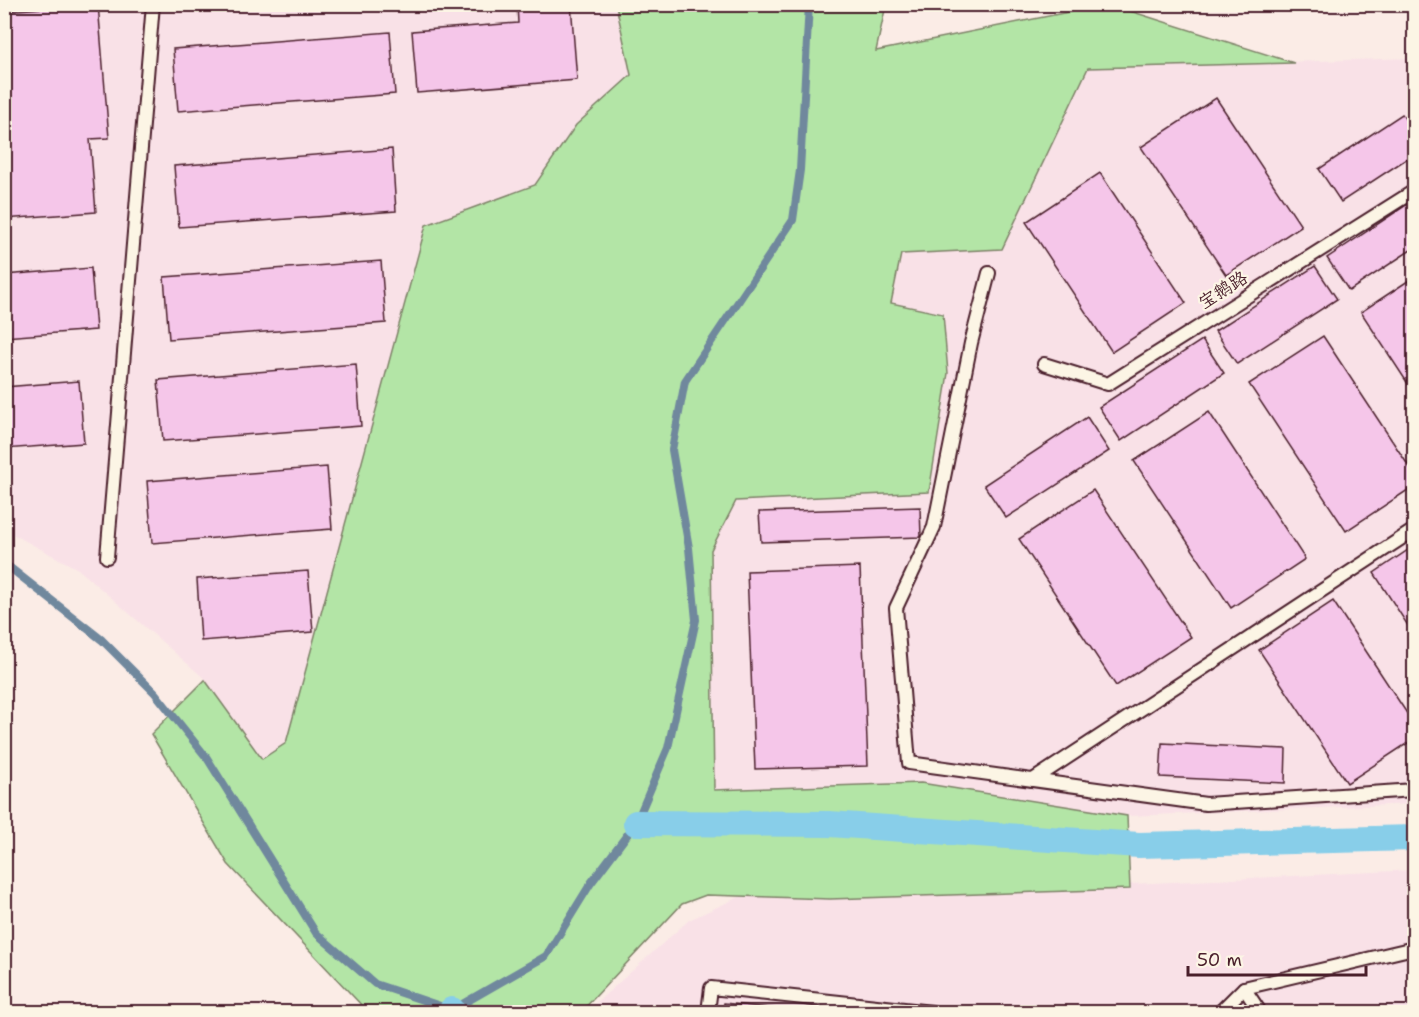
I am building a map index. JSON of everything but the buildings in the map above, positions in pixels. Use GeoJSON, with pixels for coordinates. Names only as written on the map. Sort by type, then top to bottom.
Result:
{"type":"FeatureCollection","features":[{"type":"Feature","properties":{"kind":"lane"},"geometry":{"type":"LineString","coordinates":[[107,558],[153,4]]}},
{"type":"Feature","properties":{"kind":"lane","name":"宝鹅路"},"geometry":{"type":"LineString","coordinates":[[1044,364],[1108,384],[1414,191]]}},
{"type":"Feature","properties":{"kind":"lane"},"geometry":{"type":"LineString","coordinates":[[989,273],[971,343],[934,526],[896,608],[909,762],[1206,804],[1414,790]]}},
{"type":"Feature","properties":{"kind":"lane"},"geometry":{"type":"LineString","coordinates":[[1033,780],[1414,530]]}},
{"type":"Feature","properties":{"kind":"lane"},"geometry":{"type":"LineString","coordinates":[[1220,1012],[1244,988],[1414,948]]}},
{"type":"Feature","properties":{"kind":"lane"},"geometry":{"type":"LineString","coordinates":[[708,1012],[711,988],[932,1012]]}},
{"type":"Feature","properties":{"kind":"lane"},"geometry":{"type":"LineString","coordinates":[[1244,988],[1260,1012]]}},
{"type":"Feature","properties":{"kind":"shaded area"},"geometry":{"type":"Polygon","coordinates":[[[4,5],[616,5],[631,75],[576,125],[535,185],[426,225],[286,743],[262,759],[205,679],[78,569],[5,530],[4,5]]]}},
{"type":"Feature","properties":{"kind":"shaded area"},"geometry":{"type":"Polygon","coordinates":[[[1414,58],[1414,804],[1127,816],[921,783],[714,791],[711,549],[736,501],[929,492],[943,314],[891,303],[901,253],[1002,248],[1088,68],[1414,58]]]}},
{"type":"Feature","properties":{"kind":"shaded area"},"geometry":{"type":"Polygon","coordinates":[[[1414,870],[1414,1012],[586,1012],[689,920],[741,896],[830,899],[1414,870]]]}},
{"type":"Feature","properties":{"kind":"green space"},"geometry":{"type":"Polygon","coordinates":[[[1108,4],[1294,63],[1088,68],[1002,249],[901,254],[891,303],[943,314],[948,373],[929,492],[736,501],[711,550],[714,790],[921,783],[1127,816],[1130,889],[830,899],[706,895],[682,904],[581,1012],[368,1012],[228,864],[151,734],[205,680],[262,759],[286,743],[426,225],[535,185],[576,125],[631,75],[616,5],[886,5],[876,51],[1108,4]]]}},
{"type":"Feature","properties":{"kind":"waterway"},"geometry":{"type":"LineString","coordinates":[[4,563],[102,640],[155,693],[207,758],[316,933],[375,984],[452,1010],[546,956],[591,883],[636,823],[668,748],[696,620],[689,548],[672,450],[685,381],[793,220],[800,170],[809,4]]}},
{"type":"Feature","properties":{"kind":"waterway"},"geometry":{"type":"LineString","coordinates":[[636,823],[829,824],[1139,845],[1414,838]]}}]}
